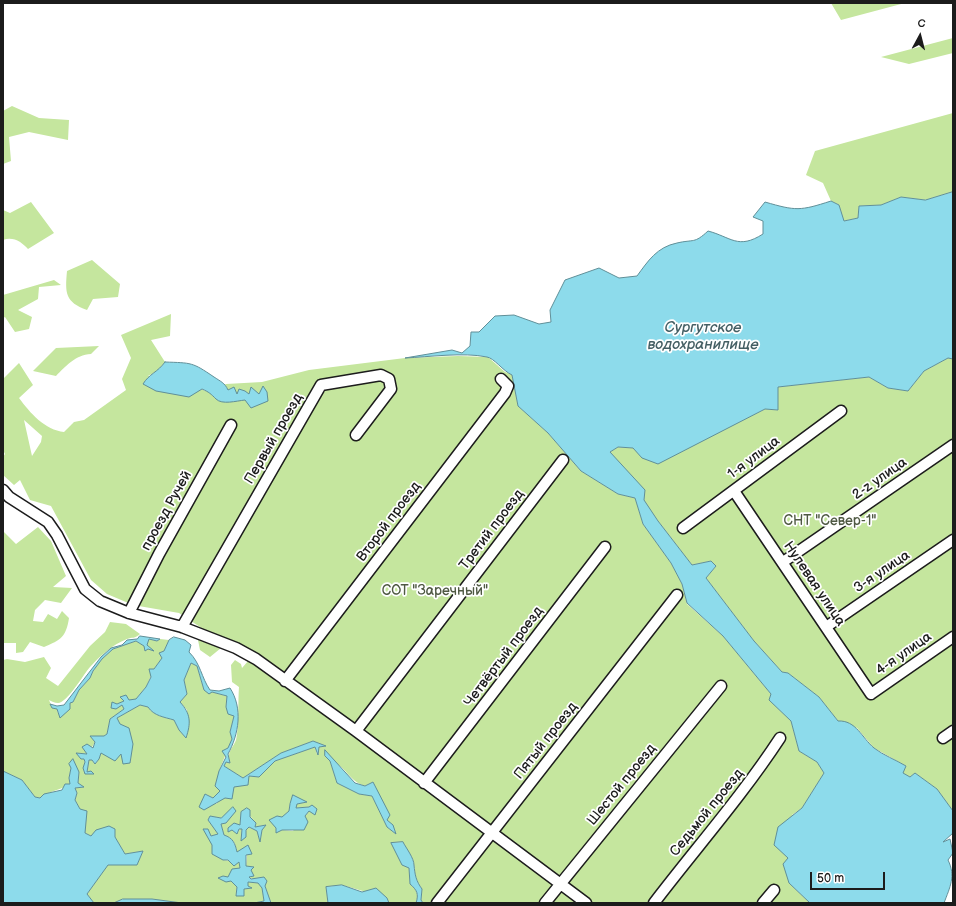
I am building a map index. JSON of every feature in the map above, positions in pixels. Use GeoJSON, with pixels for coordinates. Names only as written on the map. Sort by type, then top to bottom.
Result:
{"type":"FeatureCollection","features":[{"type":"Feature","properties":{"kind":"street","name":"Первый проезд"},"geometry":{"type":"LineString","coordinates":[[182,627],[321,384],[381,375],[389,379],[391,389],[356,435]]}},
{"type":"Feature","properties":{"kind":"street","name":"Второй проезд"},"geometry":{"type":"LineString","coordinates":[[285,681],[505,393],[508,386],[502,380]]}},
{"type":"Feature","properties":{"kind":"street","name":"1-я улица"},"geometry":{"type":"LineString","coordinates":[[683,528],[841,411]]}},
{"type":"Feature","properties":{"kind":"street","name":"проезд Ручей"},"geometry":{"type":"LineString","coordinates":[[129,613],[158,554],[231,424]]}},
{"type":"Feature","properties":{"kind":"street","name":"2-z улица"},"geometry":{"type":"LineString","coordinates":[[783,562],[953,445]]}},
{"type":"Feature","properties":{"kind":"street","name":"Третий проезд"},"geometry":{"type":"LineString","coordinates":[[356,731],[563,460]]}},
{"type":"Feature","properties":{"kind":"street"},"geometry":{"type":"LineString","coordinates":[[3,490],[9,497],[48,522],[57,535],[84,589],[100,601],[129,613],[182,627],[236,648],[256,659],[356,731],[586,903]]}},
{"type":"Feature","properties":{"kind":"street","name":"Нулевая улица"},"geometry":{"type":"LineString","coordinates":[[734,491],[870,694]]}},
{"type":"Feature","properties":{"kind":"street","name":"3-я улица"},"geometry":{"type":"LineString","coordinates":[[826,627],[953,540]]}},
{"type":"Feature","properties":{"kind":"street","name":"Четвёртый проезд"},"geometry":{"type":"LineString","coordinates":[[424,783],[605,547]]}},
{"type":"Feature","properties":{"kind":"street","name":"Пятый проезд"},"geometry":{"type":"LineString","coordinates":[[437,903],[677,595]]}},
{"type":"Feature","properties":{"kind":"street","name":"4-я улица"},"geometry":{"type":"LineString","coordinates":[[870,694],[953,636]]}},
{"type":"Feature","properties":{"kind":"street","name":"Шестой проезд"},"geometry":{"type":"LineString","coordinates":[[546,903],[721,686]]}},
{"type":"Feature","properties":{"kind":"street"},"geometry":{"type":"LineString","coordinates":[[944,738],[953,731]]}},
{"type":"Feature","properties":{"kind":"street","name":"Седьмой проезд"},"geometry":{"type":"LineString","coordinates":[[654,903],[733,801],[752,781],[780,738]]}},
{"type":"Feature","properties":{"kind":"street"},"geometry":{"type":"LineString","coordinates":[[763,903],[774,890]]}},
{"type":"Feature","properties":{"kind":"green space"},"geometry":{"type":"Polygon","coordinates":[[[831,3],[905,3],[841,20],[831,3]]]}},
{"type":"Feature","properties":{"kind":"green space"},"geometry":{"type":"Polygon","coordinates":[[[953,38],[953,53],[909,64],[881,57],[953,38]]]}},
{"type":"Feature","properties":{"kind":"green space"},"geometry":{"type":"Polygon","coordinates":[[[12,106],[39,118],[69,120],[68,140],[29,132],[9,137],[11,161],[3,164],[3,111],[12,106]]]}},
{"type":"Feature","properties":{"kind":"green space"},"geometry":{"type":"Polygon","coordinates":[[[953,113],[953,192],[925,200],[901,197],[881,205],[859,206],[858,218],[843,221],[839,205],[831,201],[823,183],[806,175],[815,151],[953,113]]]}},
{"type":"Feature","properties":{"kind":"green space"},"geometry":{"type":"Polygon","coordinates":[[[31,202],[54,233],[28,249],[17,240],[3,240],[3,210],[10,213],[31,202]]]}},
{"type":"Feature","properties":{"kind":"green space"},"geometry":{"type":"Polygon","coordinates":[[[92,260],[120,284],[118,297],[93,299],[87,310],[74,304],[70,300],[66,285],[67,271],[92,260]]]}},
{"type":"Feature","properties":{"kind":"green space"},"geometry":{"type":"Polygon","coordinates":[[[54,280],[61,285],[39,287],[38,299],[18,310],[32,317],[29,329],[15,332],[5,317],[3,318],[3,295],[54,280]]]}},
{"type":"Feature","properties":{"kind":"green space","name":"СОТ \"Заречный\""},"geometry":{"type":"Polygon","coordinates":[[[171,314],[170,336],[151,340],[165,362],[158,371],[148,376],[211,392],[226,384],[262,382],[309,370],[405,358],[458,356],[488,357],[505,372],[512,374],[518,406],[548,433],[581,471],[618,494],[635,498],[643,524],[671,563],[682,584],[687,604],[723,636],[771,694],[770,700],[791,721],[799,751],[817,762],[824,773],[802,808],[792,815],[788,858],[789,883],[810,903],[423,903],[421,900],[422,889],[416,878],[413,859],[402,842],[391,843],[409,868],[410,884],[416,890],[417,895],[416,903],[389,903],[387,898],[342,885],[326,887],[328,903],[271,903],[265,886],[249,877],[251,870],[254,867],[246,867],[248,845],[237,853],[234,841],[224,835],[221,824],[227,815],[221,818],[210,816],[208,820],[219,834],[211,836],[210,840],[223,860],[239,862],[240,868],[231,881],[237,887],[236,896],[244,889],[251,888],[248,887],[248,882],[258,883],[262,887],[264,901],[254,903],[182,903],[151,899],[123,899],[114,903],[94,903],[87,894],[108,864],[137,865],[143,851],[125,854],[115,837],[91,836],[85,833],[80,809],[75,800],[77,793],[75,788],[83,787],[78,783],[79,772],[71,768],[69,778],[70,784],[40,798],[35,797],[22,780],[3,771],[3,660],[7,659],[25,662],[44,657],[51,668],[46,678],[58,686],[90,646],[105,632],[110,622],[126,624],[140,634],[122,641],[102,655],[90,667],[70,694],[62,702],[57,703],[49,700],[52,707],[57,709],[58,713],[65,713],[70,709],[70,703],[73,702],[79,690],[90,678],[93,671],[102,659],[113,649],[136,641],[152,650],[146,645],[149,639],[157,641],[160,639],[169,640],[164,651],[160,653],[162,658],[154,669],[146,687],[136,699],[117,704],[122,705],[124,709],[110,719],[107,734],[104,736],[91,736],[95,742],[88,754],[77,753],[84,759],[87,772],[89,760],[92,760],[95,764],[99,759],[101,752],[110,756],[121,754],[130,763],[131,755],[117,718],[140,705],[148,707],[160,716],[174,720],[179,730],[186,738],[187,710],[180,702],[187,694],[184,680],[191,663],[197,666],[204,690],[227,696],[226,707],[234,716],[230,732],[232,739],[219,771],[221,791],[213,798],[205,794],[216,804],[234,787],[249,776],[259,777],[275,761],[315,747],[317,754],[319,747],[325,746],[313,741],[281,753],[243,778],[224,766],[226,762],[230,763],[230,753],[236,740],[238,729],[239,687],[232,682],[231,665],[235,660],[241,664],[242,668],[255,653],[239,643],[203,629],[179,613],[133,605],[107,594],[91,580],[51,506],[30,500],[20,480],[14,485],[3,475],[3,457],[5,454],[3,450],[3,379],[19,363],[33,385],[19,398],[38,420],[50,428],[64,432],[74,422],[84,420],[126,390],[122,379],[131,358],[121,335],[171,314]],[[24,420],[32,456],[41,442],[42,436],[24,420]],[[330,761],[337,783],[359,794],[372,796],[387,827],[395,833],[387,820],[373,782],[365,786],[354,780],[336,763],[330,761]],[[306,802],[290,804],[289,811],[282,818],[276,832],[282,830],[293,831],[309,811],[309,807],[296,808],[296,804],[306,802]],[[250,810],[241,812],[240,826],[232,830],[237,833],[240,829],[242,829],[241,841],[248,827],[257,831],[260,841],[262,830],[265,825],[255,827],[256,823],[250,816],[250,810]]]}},
{"type":"Feature","properties":{"kind":"green space"},"geometry":{"type":"Polygon","coordinates":[[[99,346],[91,354],[80,356],[71,362],[56,376],[33,371],[56,348],[99,346]]]}},
{"type":"Feature","properties":{"kind":"green space","name":"СНТ \"Север-1\""},"geometry":{"type":"Polygon","coordinates":[[[948,358],[953,359],[953,811],[937,789],[915,773],[910,777],[902,773],[906,766],[874,748],[857,728],[838,721],[819,697],[788,673],[782,672],[754,641],[706,578],[716,566],[711,561],[692,565],[658,521],[610,452],[618,447],[634,448],[642,458],[737,423],[765,409],[777,410],[778,387],[869,377],[888,388],[908,391],[924,371],[948,358]]]}},
{"type":"Feature","properties":{"kind":"green space"},"geometry":{"type":"Polygon","coordinates":[[[38,527],[51,541],[66,576],[53,587],[72,588],[61,603],[45,600],[35,610],[33,621],[43,622],[48,614],[57,619],[62,611],[69,618],[66,630],[59,640],[44,647],[30,642],[23,652],[16,653],[16,643],[3,643],[3,531],[16,544],[38,527]]]}},
{"type":"Feature","properties":{"kind":"green space"},"geometry":{"type":"Polygon","coordinates":[[[198,640],[221,648],[210,657],[200,650],[198,640]]]}},
{"type":"Feature","properties":{"kind":"water","name":"Сургутское водохранилище"},"geometry":{"type":"Polygon","coordinates":[[[953,192],[953,359],[948,358],[924,371],[908,391],[888,388],[869,377],[778,387],[778,410],[765,409],[658,464],[642,458],[633,448],[618,447],[610,452],[645,490],[644,500],[658,521],[692,565],[711,561],[716,566],[706,578],[754,641],[782,672],[788,673],[819,697],[838,721],[850,723],[874,748],[906,766],[903,773],[910,777],[915,773],[937,789],[953,811],[953,833],[943,842],[950,839],[953,853],[948,860],[952,871],[952,876],[950,887],[944,903],[810,903],[789,883],[783,864],[788,858],[774,845],[778,827],[802,808],[824,773],[817,762],[799,751],[791,721],[769,700],[771,694],[723,636],[687,603],[682,584],[671,563],[643,524],[635,498],[618,494],[581,471],[548,433],[518,406],[512,375],[490,358],[457,355],[405,358],[452,350],[462,353],[470,346],[471,332],[479,332],[495,316],[514,315],[539,324],[551,322],[550,310],[565,280],[599,268],[619,278],[637,276],[658,251],[670,245],[697,239],[708,231],[735,241],[741,242],[754,239],[763,234],[763,221],[753,217],[765,202],[798,209],[812,207],[831,201],[839,205],[844,221],[858,218],[859,206],[881,205],[901,197],[925,200],[953,192]]]}},
{"type":"Feature","properties":{"kind":"water"},"geometry":{"type":"Polygon","coordinates":[[[165,362],[187,363],[196,366],[222,382],[228,390],[234,387],[237,394],[239,389],[249,394],[251,387],[259,394],[263,386],[267,392],[268,401],[251,408],[245,400],[222,402],[202,389],[189,397],[156,391],[143,384],[165,362]]]}},
{"type":"Feature","properties":{"kind":"water"},"geometry":{"type":"Polygon","coordinates":[[[140,636],[160,639],[157,641],[149,639],[147,645],[154,651],[148,649],[145,651],[144,646],[136,641],[113,649],[102,659],[93,671],[90,678],[79,690],[73,702],[70,703],[70,709],[60,718],[57,709],[52,708],[50,704],[57,706],[64,705],[101,657],[111,648],[122,645],[127,640],[137,639],[140,636]]]}},
{"type":"Feature","properties":{"kind":"water"},"geometry":{"type":"Polygon","coordinates":[[[174,637],[185,640],[191,645],[189,652],[199,666],[210,690],[219,691],[230,688],[234,696],[238,712],[237,730],[228,754],[230,763],[226,762],[224,766],[243,778],[281,753],[313,741],[326,746],[319,747],[318,755],[315,747],[275,761],[259,777],[249,776],[248,785],[234,787],[232,799],[225,798],[204,810],[199,807],[205,794],[213,798],[220,791],[215,786],[219,771],[226,757],[222,751],[228,748],[232,739],[230,732],[234,716],[228,714],[226,707],[227,696],[212,692],[209,694],[204,690],[197,666],[191,663],[184,680],[187,694],[180,702],[184,706],[189,719],[189,728],[186,738],[179,730],[174,720],[160,716],[148,707],[140,705],[117,718],[120,724],[129,728],[133,744],[130,763],[123,764],[121,754],[115,761],[101,753],[95,764],[92,760],[89,760],[87,772],[91,771],[94,774],[85,774],[83,768],[85,762],[84,759],[81,759],[76,753],[87,754],[82,747],[87,744],[93,748],[95,742],[90,736],[104,736],[107,734],[110,719],[124,709],[122,705],[116,709],[111,708],[112,702],[117,704],[124,701],[120,697],[126,695],[129,700],[136,699],[146,687],[151,677],[149,669],[154,669],[162,658],[159,653],[164,651],[169,640],[174,637]]]}},
{"type":"Feature","properties":{"kind":"water"},"geometry":{"type":"Polygon","coordinates":[[[325,750],[355,783],[365,786],[373,782],[390,815],[387,820],[393,825],[396,834],[387,827],[372,796],[359,794],[337,783],[330,761],[325,756],[325,750]]]}},
{"type":"Feature","properties":{"kind":"water"},"geometry":{"type":"Polygon","coordinates":[[[73,759],[79,772],[78,783],[84,787],[75,788],[77,793],[75,800],[80,809],[87,811],[85,833],[91,836],[96,830],[109,826],[115,829],[115,837],[125,854],[143,851],[137,865],[108,865],[87,894],[94,903],[3,903],[3,771],[22,780],[35,797],[40,798],[44,794],[62,790],[65,784],[70,784],[69,778],[71,768],[69,764],[73,759]]]}},
{"type":"Feature","properties":{"kind":"water"},"geometry":{"type":"Polygon","coordinates":[[[293,795],[307,802],[297,804],[296,808],[309,807],[312,805],[317,809],[315,815],[309,811],[305,816],[308,822],[304,830],[282,830],[276,833],[276,828],[269,820],[277,816],[282,817],[289,811],[293,795]]]}},
{"type":"Feature","properties":{"kind":"water"},"geometry":{"type":"Polygon","coordinates":[[[233,807],[236,811],[226,823],[221,824],[224,835],[233,841],[237,852],[248,845],[252,854],[246,855],[246,866],[254,867],[251,870],[254,876],[249,877],[251,879],[264,877],[267,881],[265,886],[271,903],[254,903],[264,901],[262,888],[258,883],[248,882],[248,886],[252,888],[244,889],[244,896],[236,896],[237,887],[231,881],[226,882],[218,878],[223,876],[228,877],[232,869],[240,868],[239,862],[234,866],[228,860],[223,860],[212,854],[212,845],[203,829],[208,829],[211,836],[218,834],[208,820],[210,816],[221,818],[233,807]]]}},
{"type":"Feature","properties":{"kind":"water"},"geometry":{"type":"Polygon","coordinates":[[[247,808],[250,810],[250,817],[256,823],[255,827],[266,825],[262,830],[260,842],[257,831],[249,827],[246,830],[246,837],[241,841],[242,829],[239,829],[237,834],[232,830],[228,832],[228,828],[234,823],[240,825],[241,812],[247,808]]]}},
{"type":"Feature","properties":{"kind":"water"},"geometry":{"type":"Polygon","coordinates":[[[403,842],[414,862],[416,878],[422,889],[421,900],[423,903],[416,903],[416,890],[410,884],[409,868],[402,865],[391,843],[403,842]]]}},
{"type":"Feature","properties":{"kind":"water"},"geometry":{"type":"Polygon","coordinates":[[[342,885],[362,892],[376,888],[387,898],[389,903],[328,903],[326,887],[342,885]]]}},
{"type":"Feature","properties":{"kind":"water"},"geometry":{"type":"Polygon","coordinates":[[[123,899],[152,899],[182,903],[114,903],[123,899]]]}}]}
